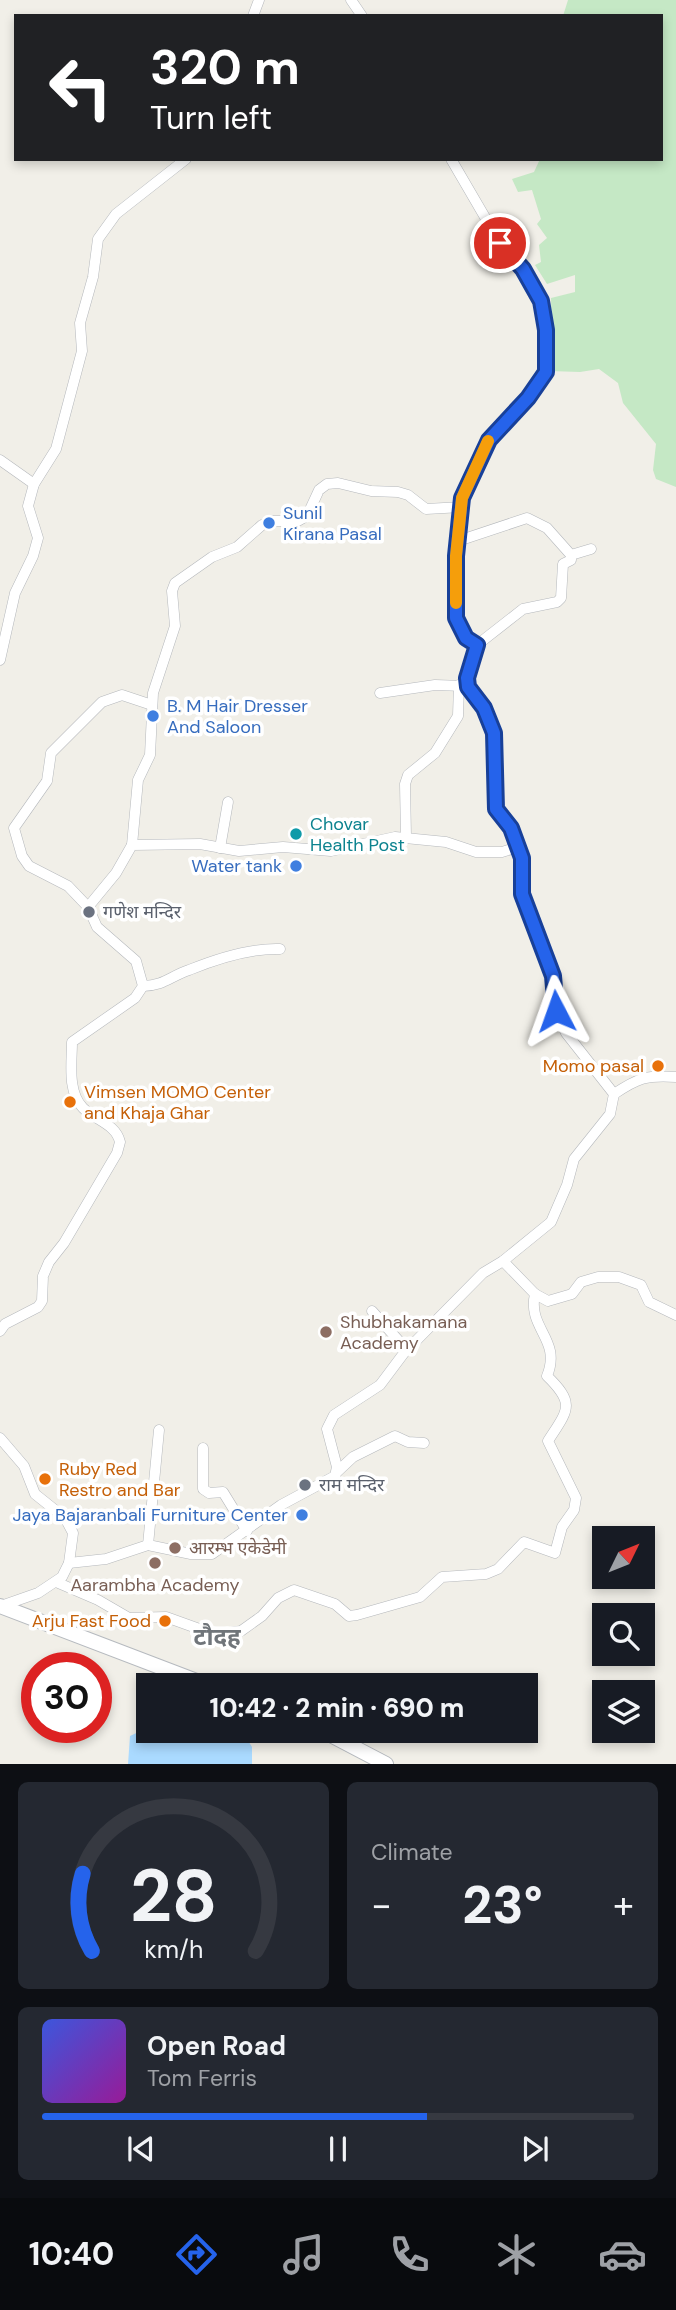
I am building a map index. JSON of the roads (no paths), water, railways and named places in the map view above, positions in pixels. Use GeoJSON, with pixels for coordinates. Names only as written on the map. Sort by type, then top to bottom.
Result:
{"type":"FeatureCollection","features":[{"type":"Feature","properties":{"kind":"main road"},"geometry":{"type":"LineString","coordinates":[[1,1606],[176,1673]]}},
{"type":"Feature","properties":{"kind":"main road"},"geometry":{"type":"LineString","coordinates":[[346,1743],[386,1764]]}},
{"type":"Feature","properties":{"kind":"street"},"geometry":{"type":"LineString","coordinates":[[0,660],[15,593],[33,556],[38,538],[28,506],[34,484],[56,449],[82,351],[79,323],[93,277],[97,239],[116,214],[183,161]]}},
{"type":"Feature","properties":{"kind":"street"},"geometry":{"type":"LineString","coordinates":[[452,161],[500,243],[523,269],[541,301],[546,330],[546,372],[528,398],[489,440],[462,498],[456,618],[466,638],[477,645]]}},
{"type":"Feature","properties":{"kind":"street"},"geometry":{"type":"LineString","coordinates":[[0,460],[34,484]]}},
{"type":"Feature","properties":{"kind":"street"},"geometry":{"type":"LineString","coordinates":[[88,907],[116,873],[132,845],[138,780],[150,755],[152,705],[175,626],[172,601],[176,583],[212,557],[237,547],[262,525],[271,521],[298,521],[307,516],[318,489],[327,484],[338,483],[371,491],[398,492],[408,495],[426,509],[462,507]]}},
{"type":"Feature","properties":{"kind":"street"},"geometry":{"type":"LineString","coordinates":[[458,541],[527,518],[547,528],[571,555]]}},
{"type":"Feature","properties":{"kind":"street"},"geometry":{"type":"LineString","coordinates":[[571,555],[591,549]]}},
{"type":"Feature","properties":{"kind":"street"},"geometry":{"type":"LineString","coordinates":[[406,837],[405,784],[408,775],[435,753],[458,716],[477,645],[523,609],[557,602],[561,598],[563,564],[571,560],[571,555]]}},
{"type":"Feature","properties":{"kind":"street"},"geometry":{"type":"LineString","coordinates":[[380,693],[435,685],[464,686],[484,708],[494,733],[496,809],[511,828],[522,858],[522,894],[553,976],[556,1011],[566,1033],[614,1094]]}},
{"type":"Feature","properties":{"kind":"street"},"geometry":{"type":"LineString","coordinates":[[0,1331],[12,1319],[38,1307],[42,1301],[43,1276],[48,1262],[64,1243],[117,1153],[120,1142],[115,1131],[82,1108],[75,1094],[72,1081],[72,1042],[135,998],[143,986],[136,961],[104,934],[88,907],[68,886],[29,866],[22,856],[14,828],[47,780],[51,753],[88,714],[102,702],[122,695],[152,705]]}},
{"type":"Feature","properties":{"kind":"street"},"geometry":{"type":"LineString","coordinates":[[220,848],[229,802]]}},
{"type":"Feature","properties":{"kind":"street"},"geometry":{"type":"LineString","coordinates":[[132,845],[200,844],[239,851],[282,847],[331,851],[406,837],[446,842],[476,852],[502,852],[518,847]]}},
{"type":"Feature","properties":{"kind":"street"},"geometry":{"type":"LineString","coordinates":[[143,986],[160,985],[185,971],[219,959],[280,949]]}},
{"type":"Feature","properties":{"kind":"street"},"geometry":{"type":"LineString","coordinates":[[337,1472],[327,1429],[334,1415],[380,1385],[407,1350],[483,1273],[503,1262],[551,1222],[567,1185],[574,1159],[610,1114],[614,1094],[634,1079],[654,1075],[676,1077]]}},
{"type":"Feature","properties":{"kind":"street"},"geometry":{"type":"LineString","coordinates":[[503,1262],[535,1294],[548,1301],[572,1294],[582,1282],[598,1277],[619,1277],[641,1285],[649,1302],[676,1315]]}},
{"type":"Feature","properties":{"kind":"street"},"geometry":{"type":"LineString","coordinates":[[56,1582],[98,1600],[129,1618],[166,1617],[216,1635],[229,1635],[242,1631],[262,1616],[278,1598],[294,1590],[335,1604],[349,1616],[357,1615],[420,1597],[442,1577],[486,1574],[498,1569],[524,1542],[555,1553],[562,1527],[574,1510],[576,1498],[548,1441],[567,1410],[565,1394],[547,1376],[551,1366],[550,1342],[535,1319],[535,1294]]}},
{"type":"Feature","properties":{"kind":"street"},"geometry":{"type":"LineString","coordinates":[[372,1311],[407,1350]]}},
{"type":"Feature","properties":{"kind":"street"},"geometry":{"type":"LineString","coordinates":[[148,1545],[159,1430]]}},
{"type":"Feature","properties":{"kind":"street"},"geometry":{"type":"LineString","coordinates":[[69,1563],[106,1559],[148,1545],[191,1554],[212,1554],[281,1505],[337,1472],[353,1457],[395,1436],[408,1442],[424,1443]]}},
{"type":"Feature","properties":{"kind":"street"},"geometry":{"type":"LineString","coordinates":[[0,1438],[24,1466],[35,1494],[69,1522],[73,1532],[66,1574],[38,1593],[1,1606]]}},
{"type":"Feature","properties":{"kind":"street"},"geometry":{"type":"LineString","coordinates":[[203,1447],[203,1489],[209,1493],[223,1492],[247,1531]]}},
{"type":"Feature","properties":{"kind":"water"},"geometry":{"type":"Polygon","coordinates":[[[136,1733],[136,1743],[250,1743],[252,1764],[128,1764],[130,1736],[136,1733]]]}},
{"type":"Feature","properties":{"kind":"place","name":"Sunil Kirana Pasal"},"geometry":{"type":"Point","coordinates":[269,523]}},
{"type":"Feature","properties":{"kind":"place","name":"B. M Hair Dresser And Saloon"},"geometry":{"type":"Point","coordinates":[153,716]}},
{"type":"Feature","properties":{"kind":"place","name":"Chovar Health Post"},"geometry":{"type":"Point","coordinates":[296,834]}},
{"type":"Feature","properties":{"kind":"place","name":"Water tank"},"geometry":{"type":"Point","coordinates":[296,866]}},
{"type":"Feature","properties":{"kind":"place","name":"गणेश मन्दिर"},"geometry":{"type":"Point","coordinates":[89,912]}},
{"type":"Feature","properties":{"kind":"place","name":"Momo pasal"},"geometry":{"type":"Point","coordinates":[658,1066]}},
{"type":"Feature","properties":{"kind":"place","name":"Vimsen MOMO Center and Khaja Ghar"},"geometry":{"type":"Point","coordinates":[70,1102]}},
{"type":"Feature","properties":{"kind":"place","name":"Shubhakamana Academy"},"geometry":{"type":"Point","coordinates":[326,1332]}},
{"type":"Feature","properties":{"kind":"place","name":"Ruby Red Restro and Bar"},"geometry":{"type":"Point","coordinates":[45,1479]}},
{"type":"Feature","properties":{"kind":"place","name":"राम मन्दिर"},"geometry":{"type":"Point","coordinates":[305,1485]}},
{"type":"Feature","properties":{"kind":"place","name":"Jaya Bajaranbali Furniture Center"},"geometry":{"type":"Point","coordinates":[302,1515]}},
{"type":"Feature","properties":{"kind":"place","name":"आरम्भ एकेडेमी"},"geometry":{"type":"Point","coordinates":[175,1548]}},
{"type":"Feature","properties":{"kind":"place","name":"Aarambha Academy"},"geometry":{"type":"Point","coordinates":[155,1563]}},
{"type":"Feature","properties":{"kind":"place","name":"Arju Fast Food"},"geometry":{"type":"Point","coordinates":[165,1621]}},
{"type":"Feature","properties":{"kind":"district","name":"टौदह"},"geometry":{"type":"Point","coordinates":[217,1636]}}]}
